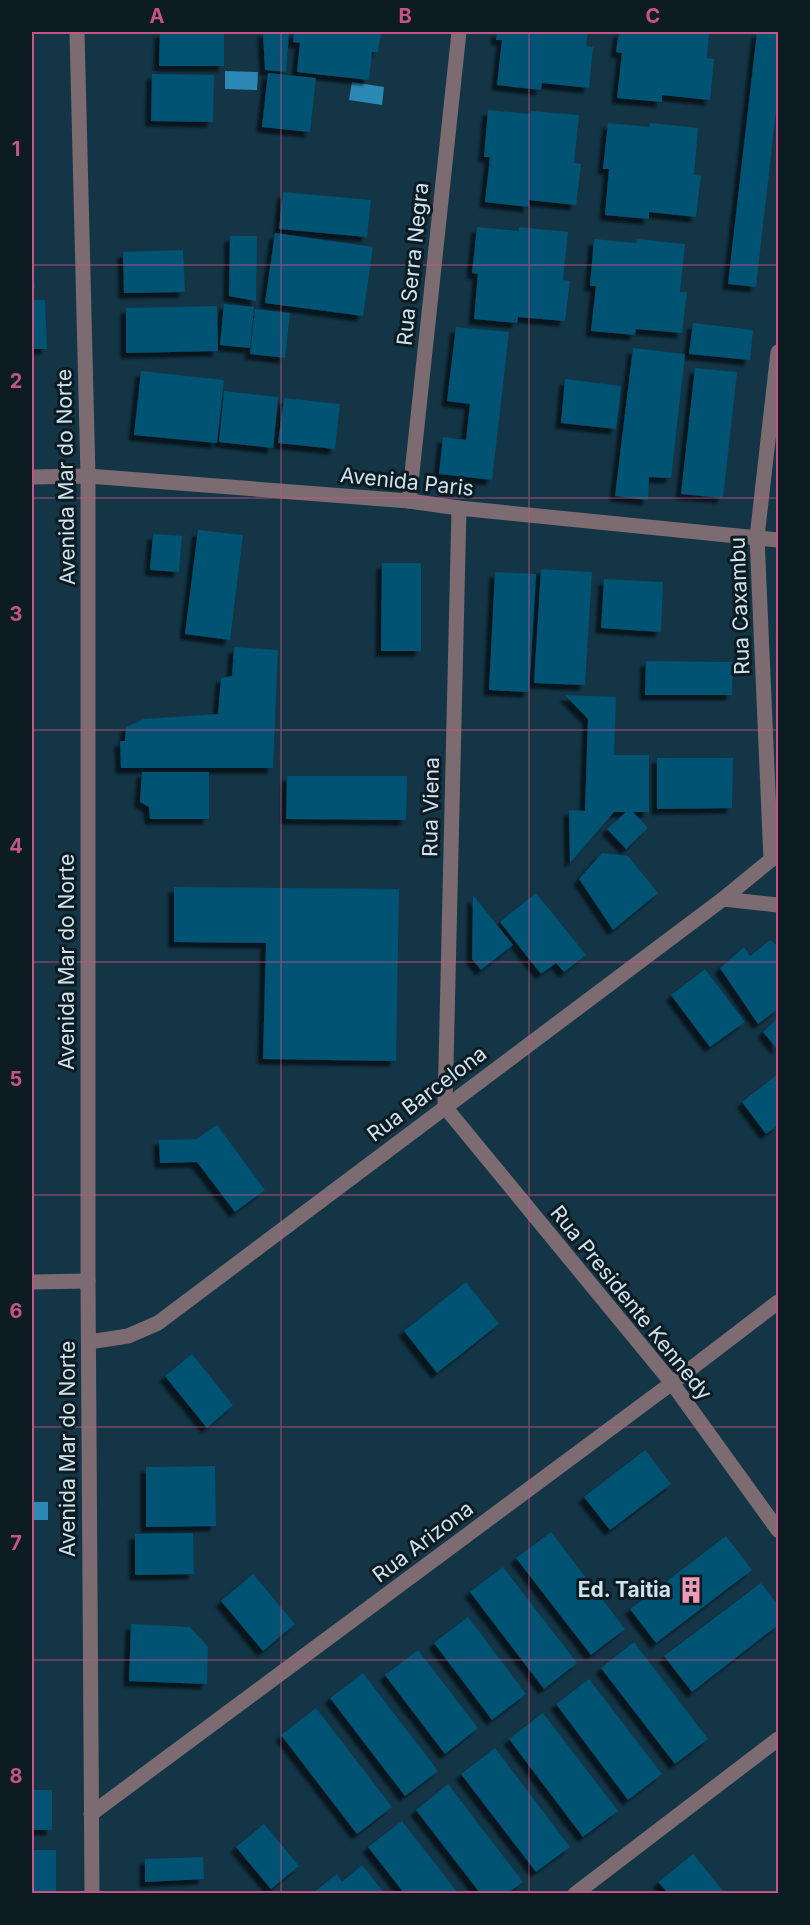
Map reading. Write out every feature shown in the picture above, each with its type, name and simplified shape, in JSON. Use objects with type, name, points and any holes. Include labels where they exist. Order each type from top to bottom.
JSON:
[{"type":"street","name":"Avenida Mar do Norte","points":[[77,32],[88,476],[88,1281],[92,1893]]},
{"type":"street","name":"Rua Serra Negra","points":[[409,501],[459,32]]},
{"type":"street","name":"Rua Caxambu","points":[[775,857],[757,537],[778,352]]},
{"type":"street","name":"Avenida Paris","points":[[32,477],[88,476],[409,501],[778,540]]},
{"type":"street","name":"Rua Viena","points":[[445,1107],[459,508]]},
{"type":"street","name":"Rua Barcelona","points":[[89,1342],[128,1336],[158,1323],[723,899],[775,857]]},
{"type":"street","points":[[723,899],[778,905]]},
{"type":"street","name":"Rua Presidente Kennedy","points":[[445,1107],[672,1383],[778,1530]]},
{"type":"street","points":[[32,1282],[88,1281]]},
{"type":"street","name":"Rua Arizona","points":[[91,1814],[778,1302]]},
{"type":"street","points":[[575,1893],[778,1739]]},
{"type":"water","points":[[225,71],[258,72],[257,90],[225,89]]},
{"type":"water","points":[[352,82],[384,87],[382,105],[349,100]]},
{"type":"water","points":[[32,1502],[48,1502],[48,1520],[32,1520]]},
{"type":"building","points":[[160,32],[224,32],[224,66],[159,66]]},
{"type":"building","points":[[263,32],[289,32],[286,72],[265,70]]},
{"type":"building","points":[[294,32],[381,32],[378,52],[372,52],[369,80],[297,72],[300,43],[293,42]]},
{"type":"building","points":[[497,32],[588,32],[586,46],[593,47],[589,88],[542,83],[541,90],[497,85],[502,40],[496,40]]},
{"type":"building","points":[[619,32],[709,32],[707,58],[714,59],[710,100],[662,95],[662,102],[617,98],[622,53],[616,52]]},
{"type":"building","points":[[757,32],[778,32],[778,93],[756,287],[728,284]]},
{"type":"building","points":[[268,73],[316,78],[310,132],[262,127]]},
{"type":"building","points":[[152,74],[214,75],[213,122],[151,121]]},
{"type":"building","points":[[488,110],[579,115],[574,163],[581,164],[576,205],[529,200],[529,207],[485,202],[490,157],[484,157]]},
{"type":"building","points":[[608,123],[650,127],[650,123],[698,128],[694,175],[701,176],[696,217],[649,212],[649,219],[605,215],[609,169],[603,169]]},
{"type":"building","points":[[283,192],[371,200],[367,237],[279,229]]},
{"type":"building","points":[[477,227],[519,231],[519,227],[568,232],[563,280],[570,281],[565,321],[518,317],[517,323],[474,319],[478,274],[472,273]]},
{"type":"building","points":[[275,233],[373,247],[363,316],[265,303]]},
{"type":"building","points":[[230,236],[257,236],[256,301],[229,296]]},
{"type":"building","points":[[594,239],[636,243],[637,239],[685,244],[680,292],[687,292],[682,333],[636,329],[635,335],[591,331],[596,286],[590,286]]},
{"type":"building","points":[[183,250],[185,292],[124,293],[123,252]]},
{"type":"building","points":[[32,265],[35,288],[32,289]]},
{"type":"building","points":[[32,300],[45,300],[47,349],[32,349]]},
{"type":"building","points":[[224,304],[254,307],[250,348],[220,345]]},
{"type":"building","points":[[217,306],[218,351],[126,353],[126,308]]},
{"type":"building","points":[[255,309],[290,313],[285,358],[250,354]]},
{"type":"building","points":[[693,323],[753,330],[750,360],[689,354]]},
{"type":"building","points":[[456,327],[509,332],[492,480],[439,474],[443,437],[466,440],[470,404],[447,401]]},
{"type":"building","points":[[633,348],[685,354],[671,478],[649,477],[648,500],[615,496]]},
{"type":"building","points":[[695,368],[737,372],[723,498],[681,494]]},
{"type":"building","points":[[141,371],[224,380],[217,443],[134,435]]},
{"type":"building","points":[[565,379],[621,386],[616,429],[561,423]]},
{"type":"building","points":[[224,391],[278,397],[273,448],[219,442]]},
{"type":"building","points":[[284,398],[340,404],[335,449],[278,443]]},
{"type":"building","points":[[198,530],[243,535],[230,640],[185,634]]},
{"type":"building","points":[[153,534],[182,536],[179,572],[150,570]]},
{"type":"building","points":[[382,563],[421,563],[421,651],[381,651]]},
{"type":"building","points":[[541,569],[592,572],[585,685],[534,683]]},
{"type":"building","points":[[495,572],[536,574],[529,692],[489,690]]},
{"type":"building","points":[[604,579],[663,582],[661,632],[601,628]]},
{"type":"building","points":[[234,647],[278,650],[273,768],[121,768],[120,741],[125,741],[126,727],[144,719],[218,714],[221,678],[232,676]]},
{"type":"building","points":[[646,661],[733,662],[732,695],[645,695]]},
{"type":"building","points":[[565,695],[616,697],[614,755],[649,755],[649,812],[633,812],[648,828],[626,849],[607,829],[626,812],[614,812],[570,863],[569,810],[585,811],[588,719]]},
{"type":"building","points":[[657,758],[733,758],[732,808],[657,809]]},
{"type":"building","points":[[142,772],[209,772],[209,819],[150,819],[149,807],[140,802]]},
{"type":"building","points":[[287,776],[407,776],[406,820],[286,819]]},
{"type":"building","points":[[602,853],[628,856],[658,893],[613,930],[579,879]]},
{"type":"building","points":[[174,887],[399,889],[396,1061],[263,1059],[266,943],[174,942]]},
{"type":"building","points":[[536,893],[586,955],[564,972],[556,963],[541,974],[500,922]]},
{"type":"building","points":[[473,895],[513,945],[481,970],[472,959]]},
{"type":"building","points":[[770,940],[778,946],[778,1009],[758,1024],[720,968],[744,947],[750,956]]},
{"type":"building","points":[[705,969],[745,1022],[710,1047],[671,995]]},
{"type":"building","points":[[778,1018],[778,1050],[763,1032]]},
{"type":"building","points":[[778,1074],[778,1125],[766,1134],[742,1102]]},
{"type":"building","points":[[217,1125],[265,1190],[235,1212],[197,1162],[160,1163],[159,1140],[196,1139]]},
{"type":"building","points":[[466,1282],[499,1324],[437,1373],[404,1331]]},
{"type":"building","points":[[192,1354],[233,1405],[207,1428],[165,1376]]},
{"type":"building","points":[[645,1450],[671,1484],[610,1530],[584,1497]]},
{"type":"building","points":[[215,1466],[216,1526],[146,1527],[146,1467]]},
{"type":"building","points":[[551,1532],[625,1629],[591,1655],[516,1558]]},
{"type":"building","points":[[193,1533],[194,1574],[135,1575],[135,1534]]},
{"type":"building","name":"Ed. Taitia","points":[[726,1536],[752,1570],[656,1643],[630,1609]]},
{"type":"building","points":[[503,1567],[577,1663],[544,1689],[470,1592]]},
{"type":"building","points":[[253,1574],[295,1624],[263,1651],[221,1601]]},
{"type":"building","points":[[761,1583],[778,1605],[778,1625],[692,1692],[664,1656]]},
{"type":"building","points":[[468,1617],[526,1694],[492,1720],[434,1643]]},
{"type":"building","points":[[131,1624],[190,1627],[208,1647],[207,1684],[129,1681]]},
{"type":"building","points":[[634,1642],[708,1739],[675,1764],[601,1668]]},
{"type":"building","points":[[418,1650],[478,1728],[445,1754],[385,1675]]},
{"type":"building","points":[[363,1673],[438,1771],[405,1796],[330,1698]]},
{"type":"building","points":[[589,1679],[662,1774],[628,1800],[556,1704]]},
{"type":"building","points":[[316,1708],[392,1807],[357,1834],[281,1735]]},
{"type":"building","points":[[543,1713],[618,1811],[583,1837],[509,1739]]},
{"type":"building","points":[[495,1748],[570,1847],[536,1872],[461,1774]]},
{"type":"building","points":[[448,1784],[523,1882],[508,1893],[480,1893],[416,1810]]},
{"type":"building","points":[[32,1790],[52,1790],[52,1830],[32,1830]]},
{"type":"building","points":[[402,1821],[458,1893],[404,1893],[368,1847]]},
{"type":"building","points":[[264,1824],[299,1866],[271,1889],[236,1847]]},
{"type":"building","points":[[32,1850],[56,1850],[56,1893],[32,1893]]},
{"type":"building","points":[[693,1854],[725,1893],[668,1893],[658,1882]]},
{"type":"building","points":[[203,1857],[204,1879],[145,1882],[145,1859]]},
{"type":"building","points":[[362,1865],[384,1893],[314,1892],[337,1874],[342,1882]]},
{"type":"place","name":"Ed. Taitia","points":[[691,1590]]}]
